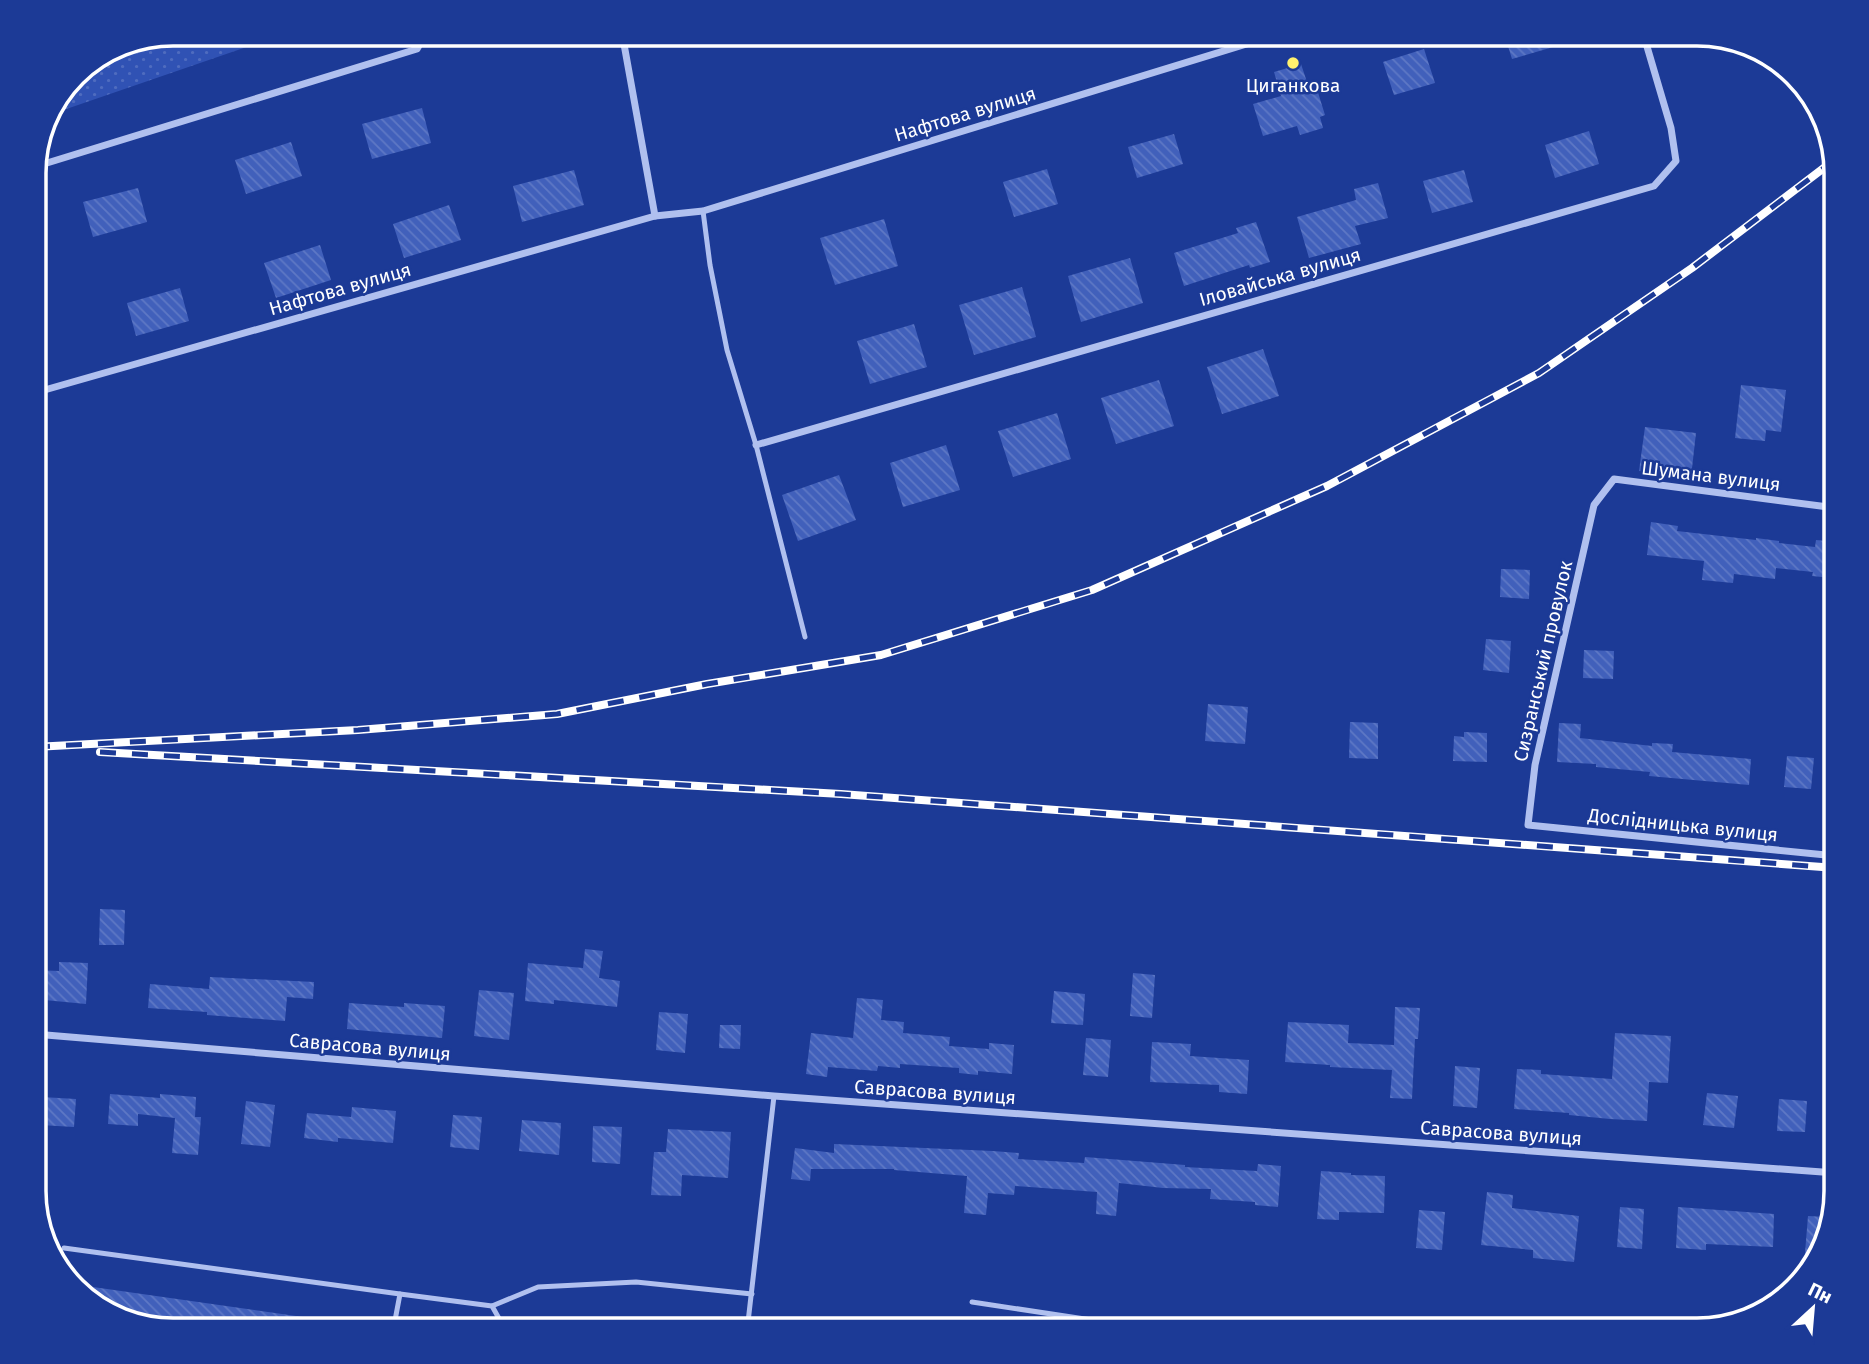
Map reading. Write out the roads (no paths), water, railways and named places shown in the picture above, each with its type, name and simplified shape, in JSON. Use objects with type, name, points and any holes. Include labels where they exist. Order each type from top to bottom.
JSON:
[{"type":"street","points":[[46,163],[417,49],[419,46]]},
{"type":"street","points":[[624,46],[655,216]]},
{"type":"street","name":"Нафтова вулиця","points":[[46,390],[655,216],[703,211],[1240,46]]},
{"type":"street","name":"Іловайська вулиця","points":[[756,445],[1654,186],[1676,161],[1671,128],[1647,46]]},
{"type":"street","name":"Шумана вулиця","points":[[1594,505],[1614,479],[1824,506]]},
{"type":"street","name":"Сизранський провулок","points":[[1528,825],[1535,765],[1594,505]]},
{"type":"street","name":"Дослідницька вулиця","points":[[1528,825],[1824,855]]},
{"type":"street","name":"Саврасова вулиця","points":[[46,1035],[774,1096],[1824,1172]]},
{"type":"lane","points":[[703,211],[710,265],[727,350],[756,445],[805,637]]},
{"type":"lane","points":[[748,1318],[774,1096]]},
{"type":"lane","points":[[64,1248],[492,1306],[538,1287],[636,1282],[751,1294]]},
{"type":"lane","points":[[395,1318],[400,1294]]},
{"type":"lane","points":[[972,1302],[1078,1318]]},
{"type":"lane","points":[[492,1306],[499,1318]]},
{"type":"railway","points":[[46,746],[358,730],[557,714],[707,684],[881,655],[1092,590],[1327,486],[1539,373],[1692,268],[1823,168]]},
{"type":"railway","points":[[100,752],[841,794],[1824,867]]},
{"type":"place","name":"Циганкова","points":[[1293,63]]}]
